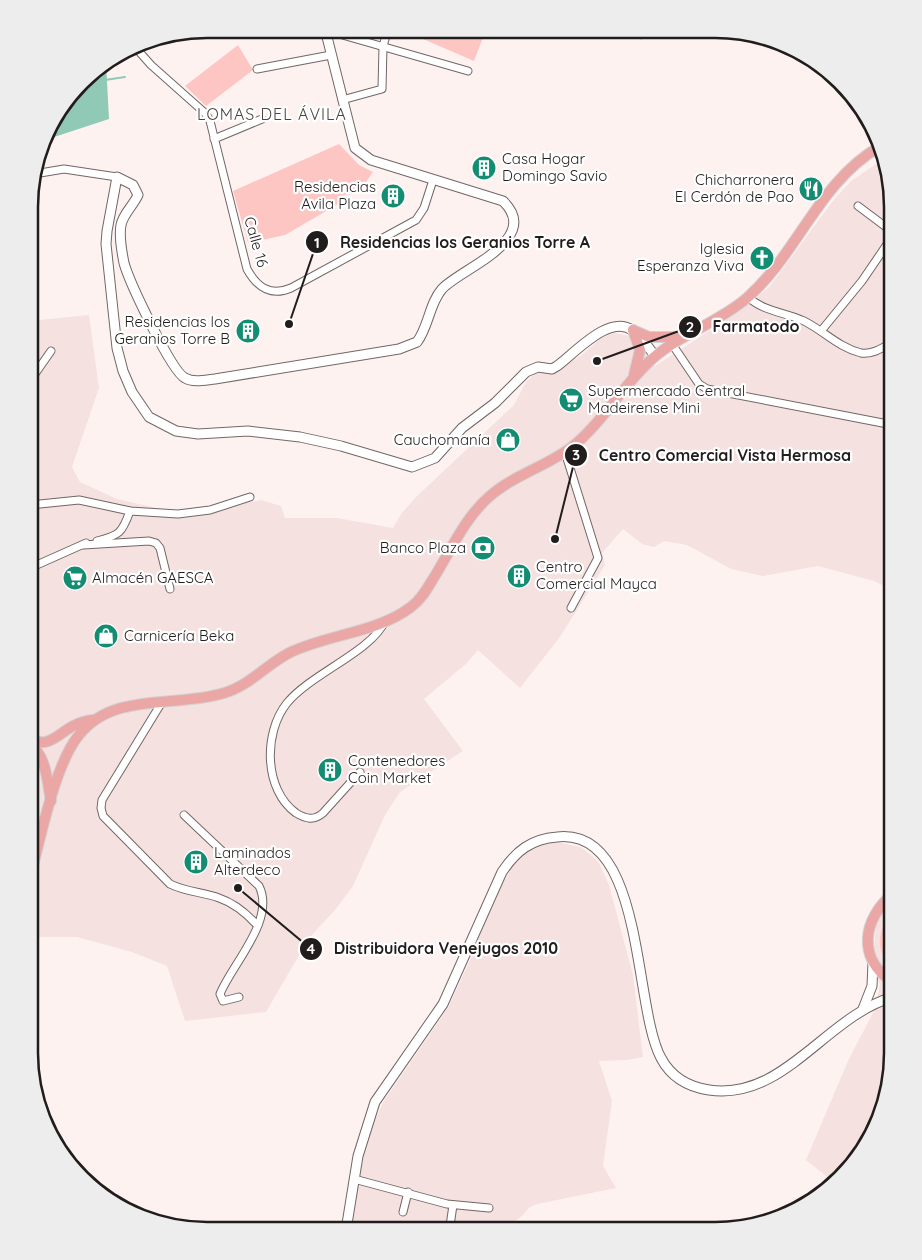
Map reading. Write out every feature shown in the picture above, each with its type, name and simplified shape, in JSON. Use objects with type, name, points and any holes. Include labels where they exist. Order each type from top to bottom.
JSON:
[{"type":"main road","points":[[38,742],[46,743],[71,727],[96,719],[118,708],[223,694],[242,686],[290,653],[396,617],[416,604],[476,510],[490,496],[504,485],[566,452],[594,426],[634,376],[655,356],[748,296],[772,270],[835,184],[868,153],[875,149]]},
{"type":"main road","points":[[633,330],[649,337],[683,337]]},
{"type":"main road","points":[[633,330],[640,350],[634,376]]},
{"type":"main road","points":[[38,849],[51,802],[72,744],[80,733],[96,719]]},
{"type":"main road","points":[[38,751],[42,760],[51,802]]},
{"type":"main road","points":[[884,902],[878,908],[868,927],[868,943],[873,962],[884,973]]},
{"type":"street","points":[[41,173],[64,168],[117,177],[133,185],[138,195],[133,207],[125,215],[120,226],[124,261],[130,281],[177,372],[184,378],[200,381],[399,350],[417,342],[442,290],[456,276],[500,250],[512,228],[512,215],[503,201],[371,160],[355,148],[327,38]]},
{"type":"street","points":[[356,38],[468,71]]},
{"type":"street","points":[[342,100],[382,89],[383,46],[385,38]]},
{"type":"street","name":"Calle 16","points":[[139,52],[151,65],[206,113],[247,269],[259,286],[274,292],[281,292],[416,220],[424,208],[433,180]]},
{"type":"street","points":[[257,69],[331,55]]},
{"type":"street","points":[[214,139],[262,119]]},
{"type":"street","points":[[117,177],[106,244],[117,348],[123,371],[141,408],[157,423],[176,430],[198,434],[248,430],[300,438],[341,446],[412,467],[434,458],[462,428],[495,403],[526,372],[538,367],[552,369],[596,335],[610,327],[623,326],[633,330],[655,356]]},
{"type":"street","points":[[858,206],[884,226]]},
{"type":"street","points":[[821,331],[862,281],[884,249]]},
{"type":"street","points":[[748,296],[760,306],[802,320],[821,331],[836,343],[861,353],[879,350],[884,347]]},
{"type":"street","points":[[672,344],[700,384],[707,389],[884,423]]},
{"type":"street","points":[[38,370],[51,351]]},
{"type":"street","points":[[566,452],[598,558],[571,608]]},
{"type":"street","points":[[38,504],[79,500],[130,511],[178,514],[210,510],[250,497]]},
{"type":"street","points":[[38,564],[82,545],[116,536],[123,529],[130,511]]},
{"type":"street","points":[[82,545],[149,541],[156,543],[160,548],[170,589]]},
{"type":"street","points":[[360,772],[318,818],[309,819],[289,808],[279,796],[273,782],[270,759],[273,737],[279,716],[287,704],[323,673],[372,640],[380,633],[385,621]]},
{"type":"street","points":[[162,702],[102,800],[103,816],[170,884],[182,890],[220,898],[237,908],[257,925]]},
{"type":"street","points":[[184,815],[259,886],[263,894],[264,904],[257,925],[236,968],[220,994],[223,1001],[239,997]]},
{"type":"street","points":[[347,1222],[362,1140],[377,1098],[421,1038],[446,999],[483,911],[502,872],[516,854],[538,840],[560,836],[580,840],[599,852],[617,875],[637,945],[648,1020],[655,1045],[668,1069],[686,1083],[720,1092],[750,1089],[775,1076],[863,1010],[884,1001]]},
{"type":"street","points":[[863,1010],[872,986],[873,962]]},
{"type":"street","points":[[354,1179],[453,1204],[489,1208]]},
{"type":"street","points":[[403,1212],[408,1192]]},
{"type":"street","points":[[451,1222],[453,1204]]},
{"type":"shaded area","points":[[421,38],[483,38],[474,61]]},
{"type":"shaded area","points":[[238,45],[253,70],[206,106],[185,86]]},
{"type":"shaded area","points":[[106,71],[109,119],[52,138],[60,122],[80,95]]},
{"type":"shaded area","points":[[339,144],[359,165],[373,172],[363,186],[339,198],[340,203],[285,235],[248,243],[233,191]]},
{"type":"shaded area","points":[[878,162],[884,196],[884,586],[874,581],[818,566],[763,576],[731,569],[687,545],[664,541],[654,547],[642,544],[623,529],[602,553],[605,565],[560,637],[520,688],[478,650],[467,663],[424,699],[463,751],[400,792],[385,815],[353,886],[335,910],[309,938],[266,1012],[185,1021],[167,966],[132,952],[77,937],[38,937],[38,320],[89,315],[99,388],[72,467],[80,482],[117,499],[165,510],[212,510],[261,500],[281,506],[285,518],[337,518],[393,528],[401,514],[416,497],[514,405],[526,382],[535,373],[566,365],[582,355],[601,338],[615,333],[630,336],[635,340],[655,366],[743,309],[770,286],[832,202],[851,181]]},
{"type":"shaded area","points":[[552,841],[580,847],[599,863],[609,885],[633,975],[643,1057],[627,1060],[599,1061],[612,1101],[603,1166],[616,1188],[537,1204],[530,1207],[514,1222],[351,1222],[363,1156],[371,1128],[384,1101],[449,1006],[472,956],[490,906],[518,857],[531,846]]},
{"type":"shaded area","points":[[884,910],[884,1064],[881,1086],[876,1108],[867,1128],[856,1147],[829,1178],[806,1160],[848,1061],[875,1009],[880,985],[873,962],[876,922]]},
{"type":"shaded area","points":[[884,926],[884,956],[880,948],[881,933]]},
{"type":"waterway","points":[[105,80],[125,77]]},
{"type":"place","name":"Casa Hogar Domingo Savio","points":[[484,168]]},
{"type":"place","name":"Chicharronera El Cerdón de Pao","points":[[811,189]]},
{"type":"place","name":"Residencias Avila Plaza","points":[[393,196]]},
{"type":"place","name":"Iglesia Esperanza Viva","points":[[762,258]]},
{"type":"place","name":"Residencias los Geranios Torre A","points":[[289,324]]},
{"type":"place","name":"Residencias los Geranios Torre B","points":[[248,331]]},
{"type":"place","name":"Farmatodo","points":[[597,361]]},
{"type":"place","name":"Supermercado Central Madeirense Mini","points":[[571,400]]},
{"type":"place","name":"Cauchomanía","points":[[508,440]]},
{"type":"place","name":"Centro Comercial Vista Hermosa","points":[[555,539]]},
{"type":"place","name":"Banco Plaza","points":[[483,548]]},
{"type":"place","name":"Centro Comercial Mayca","points":[[519,576]]},
{"type":"place","name":"Almacén GAESCA","points":[[75,578]]},
{"type":"place","name":"Carnicería Beka","points":[[106,636]]},
{"type":"place","name":"Contenedores Coin Market","points":[[330,770]]},
{"type":"place","name":"Laminados Alterdeco","points":[[196,862]]},
{"type":"place","name":"Distribuidora Venejugos 2010","points":[[238,888]]},
{"type":"district","name":"LOMAS DEL ÁVILA","points":[[272,114]]}]
